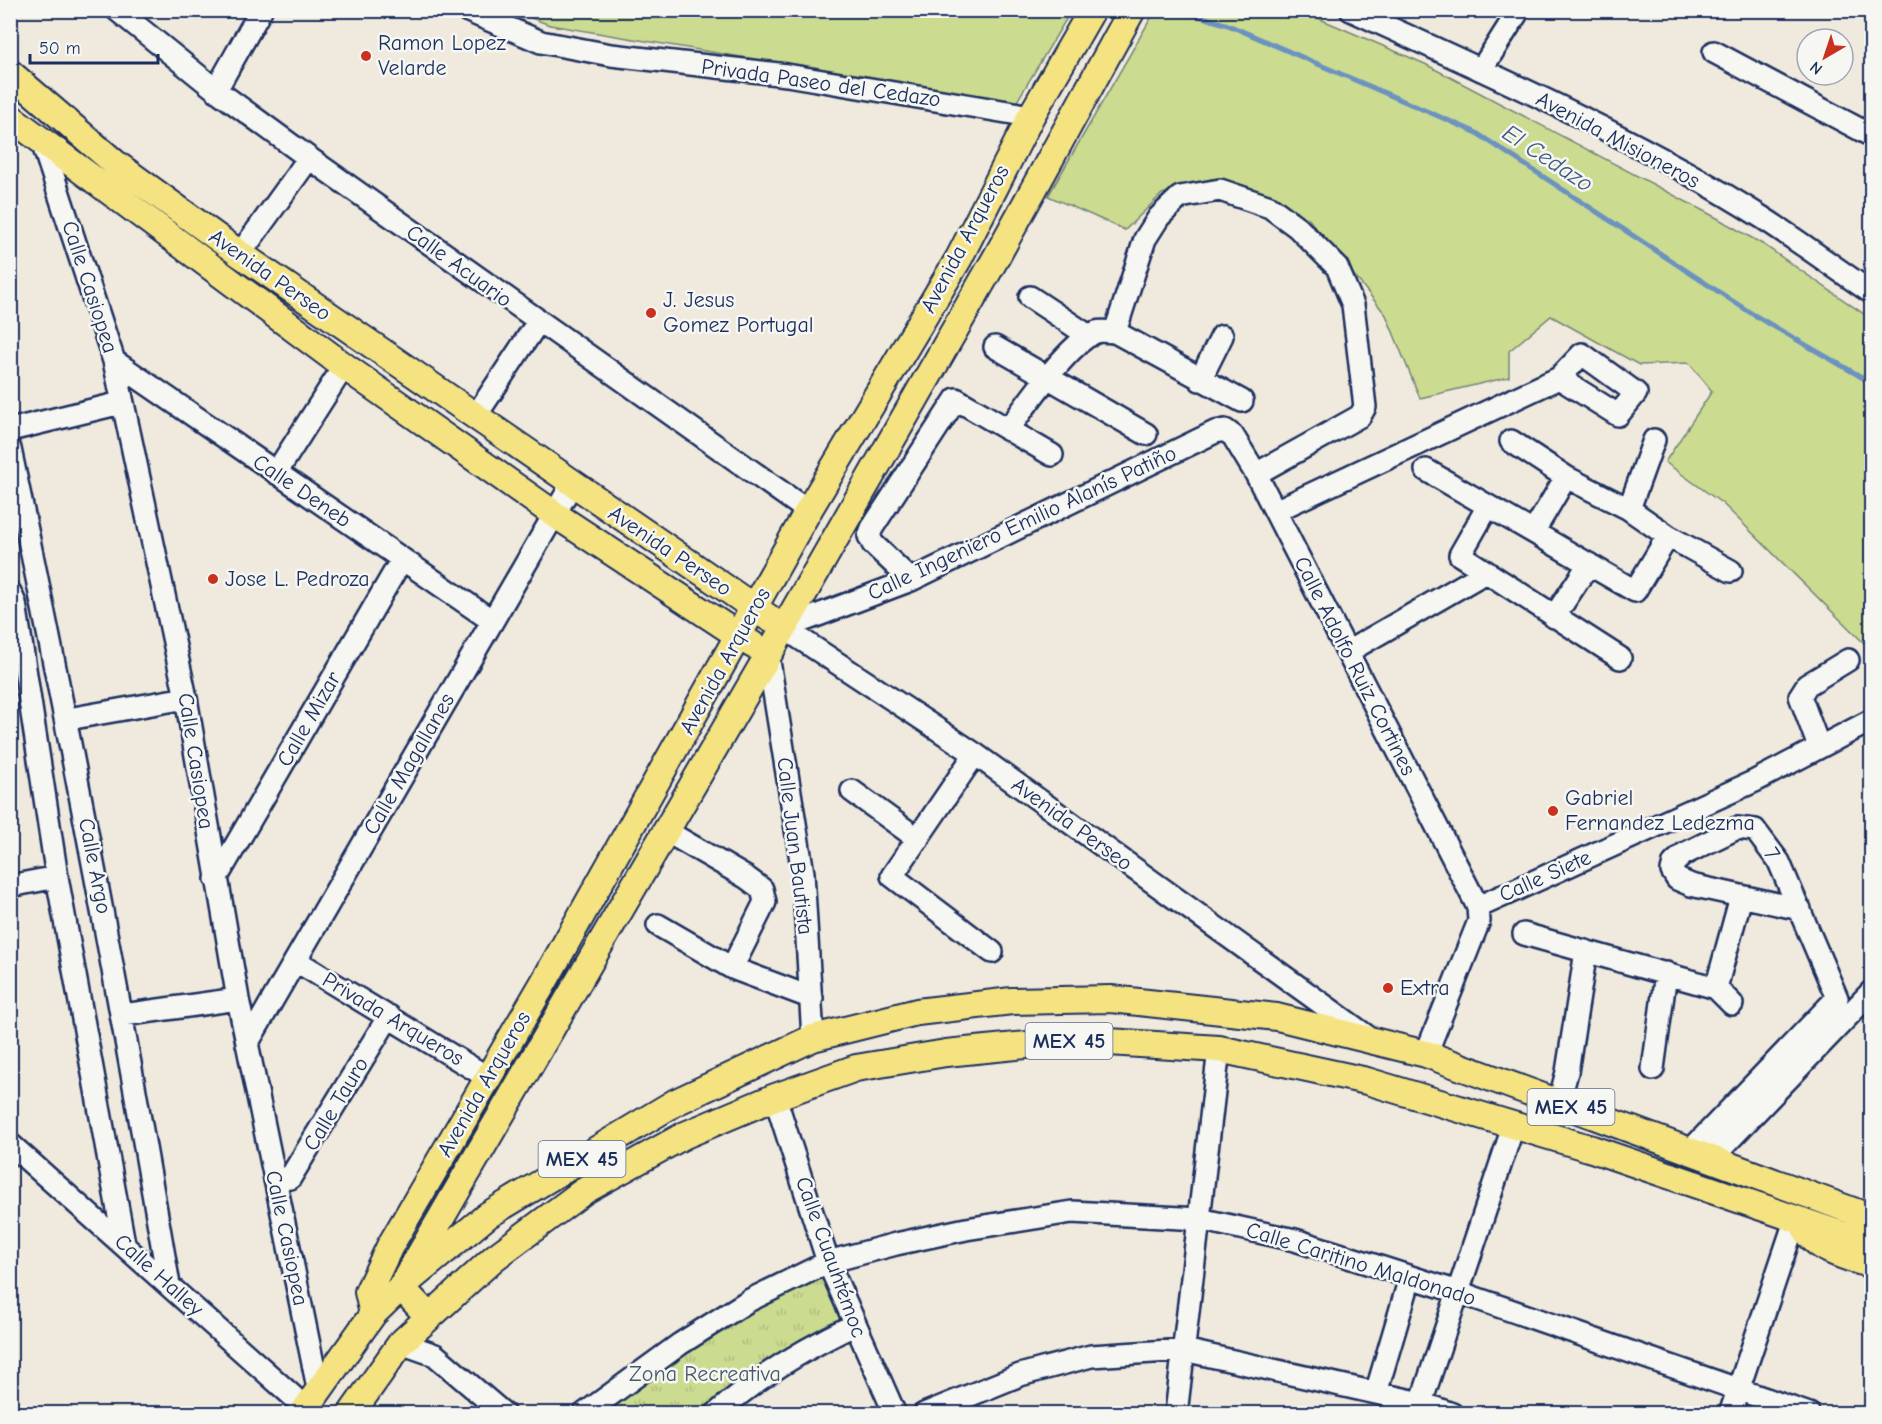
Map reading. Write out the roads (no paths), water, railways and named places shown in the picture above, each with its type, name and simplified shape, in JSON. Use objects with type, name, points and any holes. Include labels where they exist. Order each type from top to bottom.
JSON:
[{"type":"main road","name":"Avenida Arqueros","points":[[373,1314],[368,1292],[374,1277],[808,511],[959,258],[1031,116],[1092,10]]},
{"type":"main road","name":"Avenida Arqueros","points":[[401,1287],[997,256],[1132,10]]},
{"type":"main road","name":"Avenida Perseo","points":[[10,73],[116,164],[240,254],[784,628]]},
{"type":"main road","name":"Avenida Perseo","points":[[14,123],[344,366],[554,514],[768,655]]},
{"type":"main road","name":"MEX 45","points":[[309,1403],[373,1314],[401,1287],[488,1215],[676,1102],[813,1038],[917,1012],[1012,1001],[1111,999],[1277,1017],[1426,1053],[1700,1155],[1870,1215]]},
{"type":"main road","name":"MEX 45","points":[[351,1413],[401,1343],[494,1258],[584,1191],[685,1135],[774,1097],[856,1068],[946,1053],[1077,1040],[1219,1049],[1367,1081],[1592,1149],[1872,1245]]},
{"type":"main road","points":[[1799,1219],[1806,1233],[1814,1241],[1830,1251],[1872,1265]]},
{"type":"main road","points":[[401,1287],[429,1317]]},
{"type":"main road","points":[[373,1314],[401,1343]]},
{"type":"street","points":[[216,90],[261,10]]},
{"type":"street","name":"Privada Paseo del Cedazo","points":[[466,10],[541,42],[611,55],[787,75],[1031,116]]},
{"type":"street","name":"Avenida Misioneros","points":[[1351,10],[1481,70],[1634,145],[1762,218],[1872,293]]},
{"type":"street","points":[[1481,70],[1519,10]]},
{"type":"street","name":"Calle Acuario","points":[[130,14],[216,90],[538,322],[808,511]]},
{"type":"street","points":[[1714,52],[1872,136]]},
{"type":"street","name":"Calle Casiopea","points":[[42,142],[114,361],[121,404],[186,698],[238,999],[275,1180],[309,1403]]},
{"type":"street","points":[[240,254],[309,158]]},
{"type":"street","points":[[1115,332],[1137,270],[1145,239],[1159,217],[1180,197],[1221,190],[1270,207],[1298,226],[1337,267],[1353,305],[1365,407],[1360,416],[1256,474]]},
{"type":"street","points":[[1030,297],[1089,336]]},
{"type":"street","points":[[475,417],[538,322]]},
{"type":"street","points":[[1008,430],[1046,378],[1089,336],[1099,331],[1115,332],[1242,401]]},
{"type":"street","points":[[1200,380],[1222,336]]},
{"type":"street","points":[[995,347],[1146,434]]},
{"type":"street","name":"Calle Deneb","points":[[114,361],[491,620]]},
{"type":"street","points":[[276,473],[344,366]]},
{"type":"street","points":[[1275,512],[1559,378]]},
{"type":"street","points":[[911,580],[873,544],[869,536],[956,399],[1052,454]]},
{"type":"street","points":[[10,430],[121,404]]},
{"type":"street","name":"Calle Ingeniero Emilio Alanís Patiño","points":[[784,628],[911,580],[1215,432],[1225,430]]},
{"type":"street","name":"Calle Adolfo Ruiz Cortines","points":[[1225,430],[1233,436],[1256,474],[1349,651],[1478,907]]},
{"type":"street","points":[[1629,509],[1654,440]]},
{"type":"street","points":[[1511,441],[1566,477],[1629,509],[1668,536],[1731,571]]},
{"type":"street","name":"Calle Argo","points":[[10,449],[68,719],[123,1015],[169,1285]]},
{"type":"street","points":[[1426,470],[1635,591],[1668,536]]},
{"type":"street","points":[[1534,531],[1566,477]]},
{"type":"street","name":"Calle Magallanes","points":[[247,1044],[298,962],[491,620],[572,484]]},
{"type":"street","points":[[1488,506],[1460,555],[1620,658]]},
{"type":"street","name":"Calle Mizar","points":[[216,879],[402,559]]},
{"type":"street","points":[[1554,617],[1589,564]]},
{"type":"street","points":[[1349,651],[1486,572]]},
{"type":"street","name":"Calle Argo","points":[[12,599],[57,877],[124,1243]]},
{"type":"street","name":"Avenida Perseo","points":[[784,628],[975,754],[1368,1038]]},
{"type":"street","name":"Calle Juan Bautista","points":[[768,655],[803,873],[813,1038]]},
{"type":"street","points":[[1819,747],[1800,696],[1807,686],[1848,660]]},
{"type":"street","points":[[68,719],[186,698]]},
{"type":"street","name":"Calle Siete","points":[[1478,907],[1755,780],[1872,720]]},
{"type":"street","points":[[975,754],[892,876],[992,952]]},
{"type":"street","points":[[852,791],[918,838]]},
{"type":"street","name":"7","points":[[1700,1155],[1837,998],[1800,909],[1779,862],[1755,830],[1737,828],[1684,854],[1674,862],[1672,871],[1677,879],[1741,897],[1800,909]]},
{"type":"street","points":[[666,831],[762,889],[765,902],[732,968]]},
{"type":"street","points":[[10,886],[57,877]]},
{"type":"street","points":[[1716,988],[1741,897]]},
{"type":"street","points":[[1426,1053],[1479,921],[1478,907]]},
{"type":"street","points":[[658,925],[732,968],[812,998]]},
{"type":"street","points":[[1524,934],[1716,988],[1732,1004]]},
{"type":"street","points":[[1559,1102],[1568,1072],[1586,951]]},
{"type":"street","name":"Privada Arqueros","points":[[298,962],[488,1077]]},
{"type":"street","points":[[1653,1070],[1665,973]]},
{"type":"street","points":[[1700,1155],[1872,991]]},
{"type":"street","points":[[123,1015],[238,999]]},
{"type":"street","name":"Calle Tauro","points":[[275,1180],[290,1178],[389,1016]]},
{"type":"street","points":[[1176,1413],[1219,1049]]},
{"type":"street","name":"Calle Cuauhtémoc","points":[[774,1097],[828,1262],[895,1413]]},
{"type":"street","points":[[1421,1403],[1513,1127]]},
{"type":"street","name":"Calle Halley","points":[[10,1144],[169,1285],[309,1403]]},
{"type":"street","name":"Calle Caritino Maldonado","points":[[584,1413],[680,1344],[748,1301],[828,1262],[942,1234],[1072,1212],[1199,1219],[1295,1240],[1458,1292],[1809,1413]]},
{"type":"street","points":[[1730,1413],[1799,1219]]},
{"type":"street","points":[[1376,1393],[1410,1278]]},
{"type":"street","points":[[429,1317],[435,1355]]},
{"type":"street","points":[[716,1413],[749,1384],[814,1344],[854,1325]]},
{"type":"street","points":[[401,1343],[435,1355],[504,1413]]},
{"type":"street","points":[[924,1413],[1020,1375],[1091,1356],[1184,1350],[1421,1403],[1452,1413]]},
{"type":"street","points":[[1393,1413],[1421,1403]]},
{"type":"waterway","name":"El Cedazo","points":[[1180,10],[1228,25],[1475,132],[1754,315],[1872,383]]},
{"type":"place","name":"Ramon Lopez Velarde","points":[[366,56]]},
{"type":"place","name":"J. Jesus Gomez Portugal","points":[[651,313]]},
{"type":"place","name":"Jose L. Pedroza","points":[[213,579]]},
{"type":"place","name":"Gabriel Fernandez Ledezma","points":[[1553,811]]},
{"type":"place","name":"Extra","points":[[1388,988]]},
{"type":"park label","name":"Zona Recreativa","points":[[705,1374]]}]
